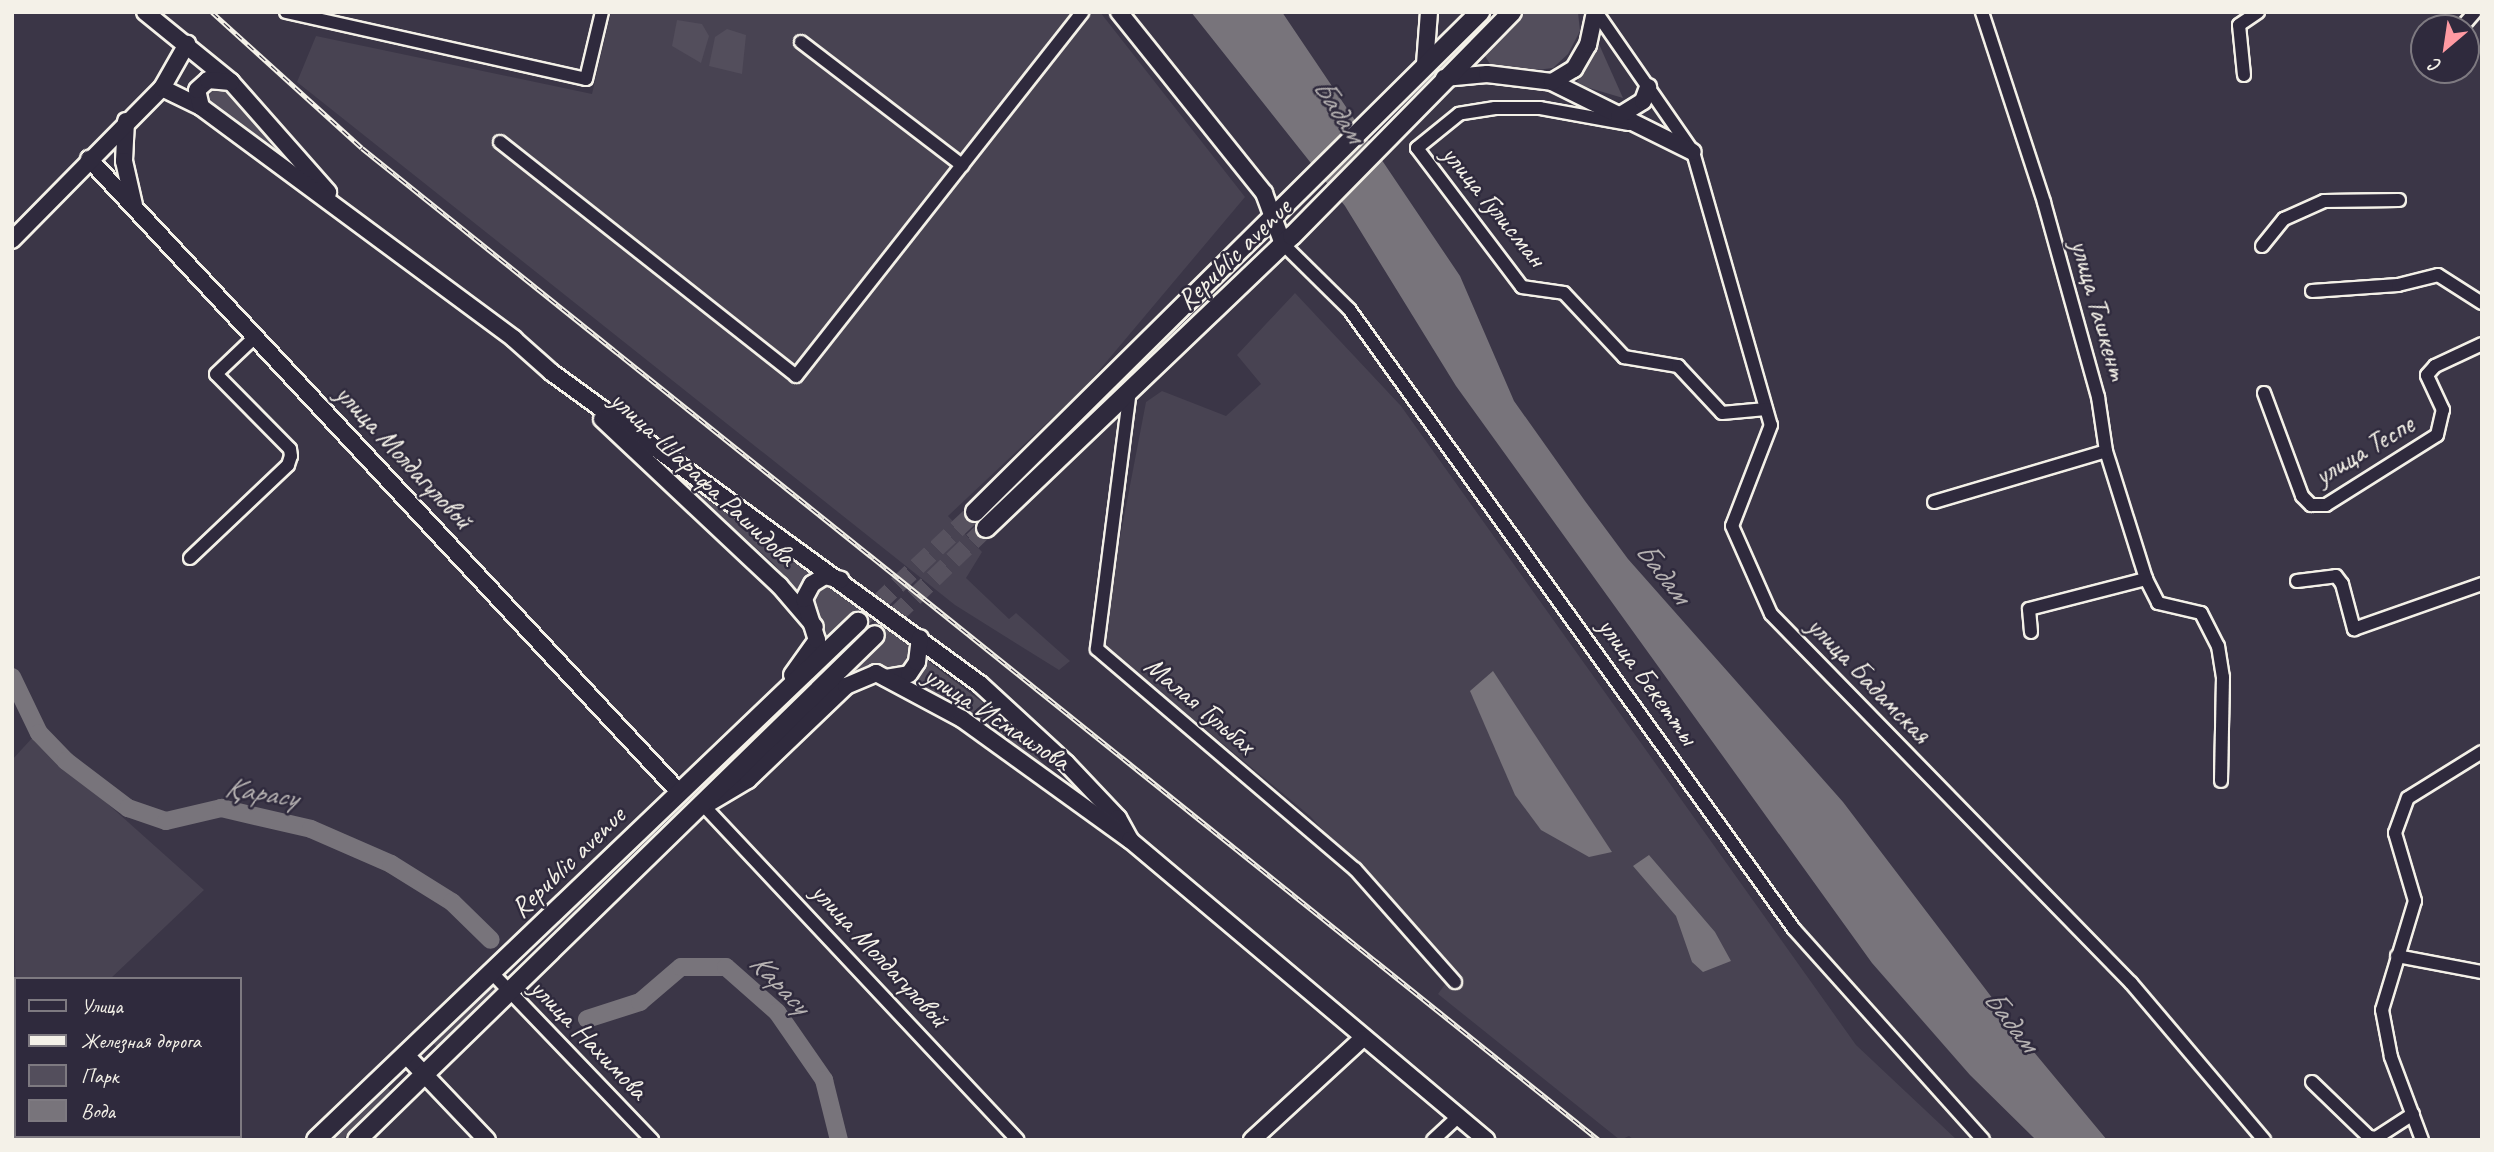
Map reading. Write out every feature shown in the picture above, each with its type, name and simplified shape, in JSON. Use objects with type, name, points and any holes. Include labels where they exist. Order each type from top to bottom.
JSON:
[{"type":"main road","points":[[145,12],[231,82],[350,218]]},
{"type":"main road","points":[[1119,12],[1264,193],[1287,240]]},
{"type":"main road","points":[[1425,64],[1429,12]]},
{"type":"main road","name":"Republic avenue","points":[[975,512],[1480,12]]},
{"type":"main road","points":[[1552,82],[1574,69],[1588,46],[1596,12]]},
{"type":"main road","name":"Republic avenue","points":[[986,528],[1287,240],[1510,14]]},
{"type":"main road","points":[[12,240],[126,121],[162,88],[187,44]]},
{"type":"main road","points":[[1472,51],[1487,74]]},
{"type":"main road","points":[[1444,78],[1487,74],[1552,82],[1693,152]]},
{"type":"main road","points":[[201,107],[197,90],[208,80],[231,82]]},
{"type":"main road","points":[[1619,116],[1633,111],[1648,87]]},
{"type":"main road","points":[[162,88],[201,107],[350,218]]},
{"type":"main road","points":[[126,121],[124,161],[134,208]]},
{"type":"main road","name":"улица Молдагуловой","points":[[89,159],[684,788]]},
{"type":"main road","name":"улица Шарафа Рашидова","points":[[350,218],[514,339],[779,585],[815,627]]},
{"type":"main road","name":"улица Шарафа Рашидова","points":[[551,372],[843,581]]},
{"type":"main road","points":[[684,788],[720,744],[803,664],[817,640],[804,598],[812,583],[825,576],[843,581]]},
{"type":"main road","name":"улица Исмаилова","points":[[843,581],[980,684],[1066,763],[1118,818],[1129,840]]},
{"type":"main road","name":"Republic avenue","points":[[316,1140],[858,622]]},
{"type":"main road","name":"Republic avenue","points":[[357,1140],[704,806],[875,635]]},
{"type":"main road","points":[[886,678],[909,674],[917,662],[920,638]]},
{"type":"main road","name":"улица Исмаилова","points":[[704,806],[748,780],[846,686],[876,673],[972,726],[1129,840],[1362,1040],[1486,1140]]},
{"type":"main road","points":[[1252,1140],[1362,1040]]},
{"type":"main road","points":[[405,1054],[487,1140]]},
{"type":"street","points":[[286,12],[586,79],[603,12]]},
{"type":"street","points":[[500,142],[796,376],[1082,12]]},
{"type":"street","name":"улица Бадамская","points":[[1596,12],[1693,152],[1771,425],[1732,526],[1771,614],[2131,983],[2264,1140]]},
{"type":"street","name":"улица Ташкент","points":[[1982,12],[2043,202],[2098,397],[2106,451],[2146,579]]},
{"type":"street","points":[[2244,75],[2239,25],[2258,12]]},
{"type":"street","points":[[801,42],[962,165]]},
{"type":"street","name":"улица Гулисман","points":[[1640,126],[1540,108],[1495,108],[1459,114],[1417,148],[1522,287],[1564,293],[1624,357],[1678,366],[1722,413],[1766,409]]},
{"type":"street","points":[[2262,246],[2284,219],[2324,201],[2399,200]]},
{"type":"street","name":"улица Бекетты","points":[[1287,240],[1349,309],[1794,929],[1983,1140]]},
{"type":"street","points":[[2312,291],[2398,285],[2438,275],[2482,303]]},
{"type":"street","points":[[190,558],[288,465],[291,456],[290,449],[216,374],[256,336]]},
{"type":"street","name":"улица Теспе","points":[[2264,393],[2302,496],[2311,505],[2326,505],[2437,435],[2443,410],[2427,375],[2435,366],[2482,344]]},
{"type":"street","name":"Малая Гульбах","points":[[1130,390],[1097,649],[1355,869],[1454,982]]},
{"type":"street","points":[[1934,502],[2106,451]]},
{"type":"street","points":[[2297,581],[2336,576],[2342,584],[2354,629],[2482,584]]},
{"type":"street","points":[[2031,632],[2029,609],[2146,579],[2158,603],[2194,609],[2208,618],[2218,646],[2223,677],[2221,781]]},
{"type":"street","points":[[2423,1140],[2391,1057],[2382,1010],[2415,901],[2395,834],[2408,798],[2482,752]]},
{"type":"street","name":"улица Молдагуловой","points":[[704,806],[1017,1140]]},
{"type":"street","points":[[2397,956],[2482,972]]},
{"type":"street","name":"улица Нахимова","points":[[491,972],[652,1140]]},
{"type":"street","points":[[2312,1082],[2369,1138],[2376,1138],[2413,1114]]},
{"type":"street","points":[[1433,1140],[1459,1116]]},
{"type":"shaded area","points":[[611,12],[1100,12],[1245,197],[1086,386],[948,516],[982,552],[966,578],[1009,619],[1016,613],[1070,661],[1059,670],[955,605],[297,82],[316,36],[592,94]]},
{"type":"shaded area","points":[[1295,293],[1401,406],[1856,1045],[1957,1140],[1634,1140],[1629,1136],[1620,1140],[1438,994],[1453,973],[1310,816],[1100,642],[1146,402],[1162,391],[1226,416],[1261,384],[1237,355]]},
{"type":"shaded area","points":[[33,737],[204,890],[112,977],[15,977],[12,760]]},
{"type":"green space","points":[[1522,12],[1578,12],[1580,31],[1568,54],[1553,68],[1519,72],[1490,64],[1483,53],[1487,42]]},
{"type":"green space","points":[[677,20],[702,24],[709,36],[701,63],[672,46]]},
{"type":"green space","points":[[727,29],[746,35],[742,74],[709,66],[715,37]]},
{"type":"green space","points":[[1598,42],[1623,98],[1576,84]]},
{"type":"green space","points":[[216,86],[228,89],[323,192],[210,107],[207,98]]},
{"type":"green space","points":[[658,461],[815,571],[795,591],[774,564]]},
{"type":"green space","points":[[829,585],[866,610],[813,663],[824,640],[812,600],[818,590]]},
{"type":"green space","points":[[891,632],[907,643],[909,652],[902,668],[892,672],[866,666],[848,675]]},
{"type":"green space","points":[[928,661],[995,712],[1088,811],[912,685]]},
{"type":"green space","points":[[653,830],[660,838],[503,975],[496,966]]},
{"type":"green space","points":[[492,984],[499,992],[437,1047],[429,1038]]},
{"type":"green space","points":[[386,1086],[392,1092],[342,1140],[329,1140]]},
{"type":"water","name":"Бадам","points":[[1191,12],[1282,12],[1460,276],[1514,401],[1585,501],[1628,559],[1843,802],[2028,1045],[2107,1140],[2036,1140],[1970,1075],[1872,963],[1456,386],[1345,206]]},
{"type":"water","points":[[1493,671],[1612,852],[1589,857],[1541,830],[1515,795],[1470,691]]},
{"type":"water","points":[[1649,855],[1715,932],[1731,961],[1703,972],[1692,962],[1676,916],[1633,866]]},
{"type":"waterway","name":"Қарасу","points":[[12,677],[39,733],[66,761],[128,808],[166,821],[221,808],[311,829],[391,864],[452,902],[491,940]]},
{"type":"waterway","name":"Карасу","points":[[587,1019],[640,1002],[681,967],[726,967],[777,1012],[824,1080],[839,1140]]},
{"type":"tunnel","points":[[858,622],[975,512]]},
{"type":"tunnel","points":[[875,635],[986,528]]},
{"type":"railway","points":[[212,12],[362,148],[1599,1140]]}]
